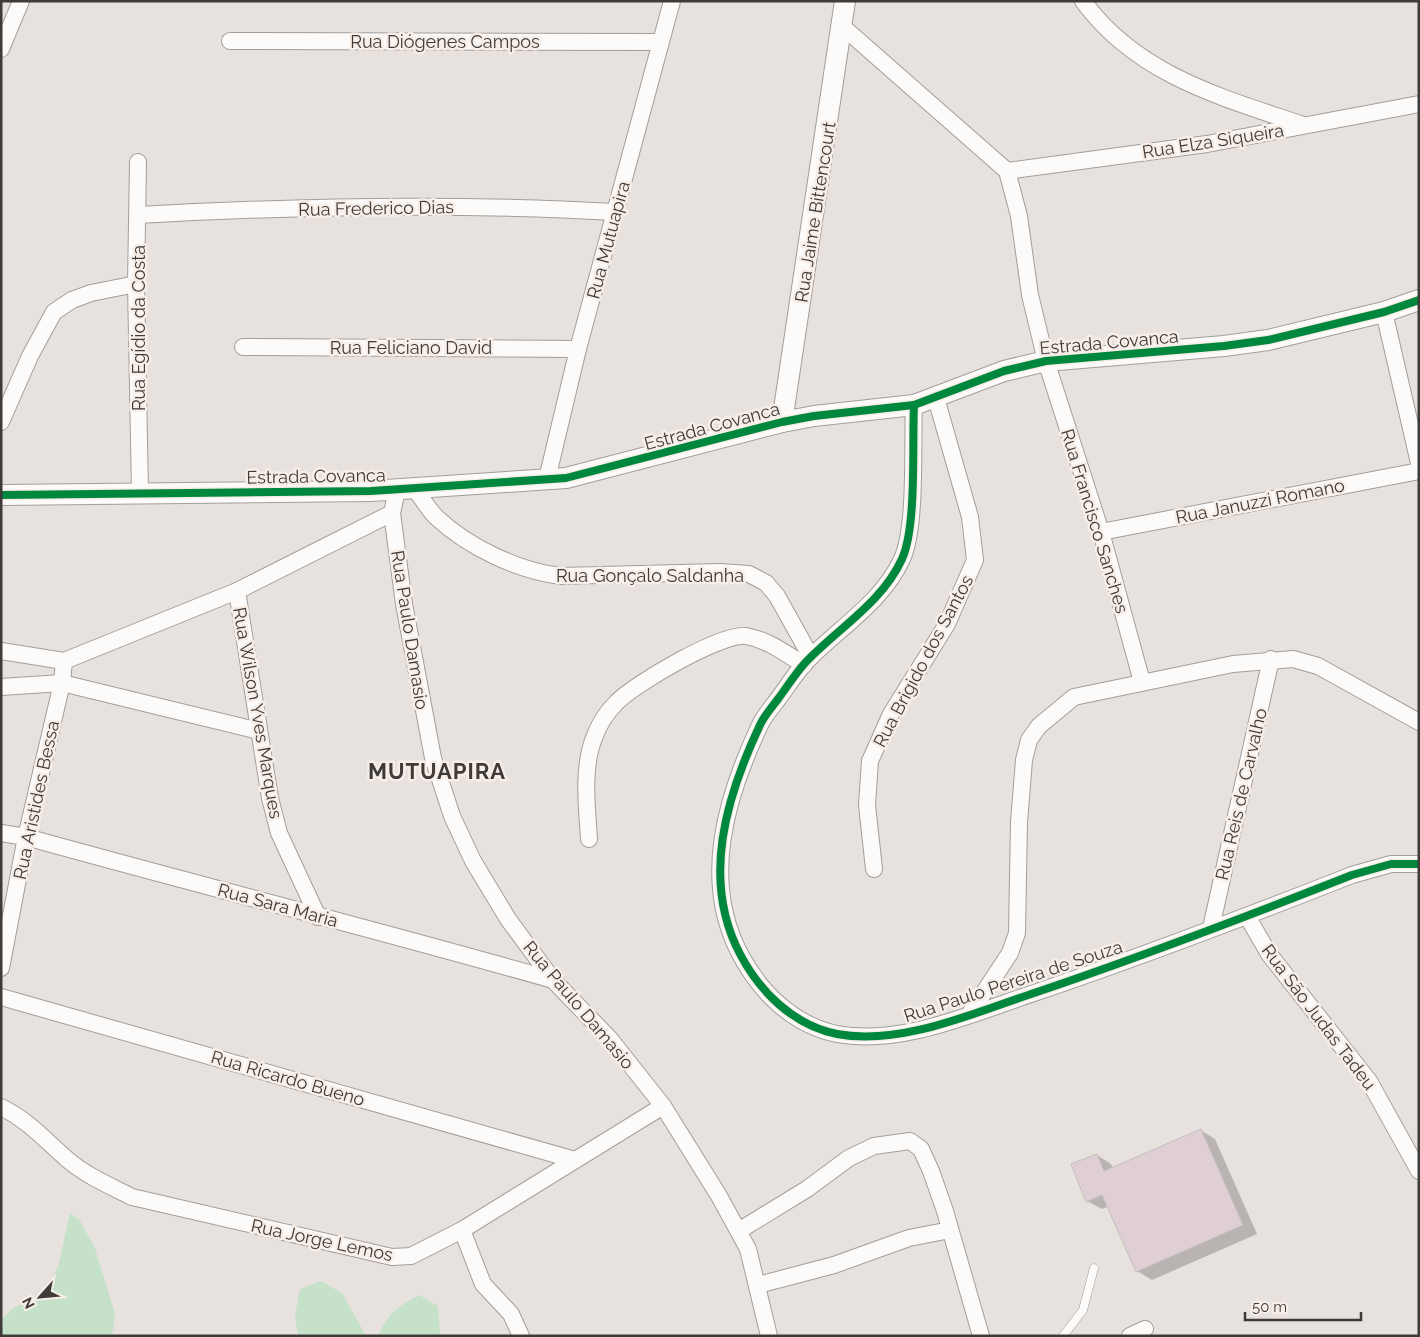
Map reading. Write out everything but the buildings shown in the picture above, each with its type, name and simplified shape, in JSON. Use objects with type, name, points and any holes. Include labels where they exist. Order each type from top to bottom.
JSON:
[{"type":"street","points":[[1,49],[22,1]]},
{"type":"street","name":"Rua Mutuapira","points":[[546,480],[578,349],[638,132],[659,42],[672,1]]},
{"type":"street","name":"Rua Jaime Bittencourt","points":[[782,422],[843,27],[845,1]]},
{"type":"street","points":[[1083,1],[1093,15],[1123,43],[1163,72],[1226,99],[1306,126]]},
{"type":"street","points":[[843,27],[1007,171]]},
{"type":"street","name":"Rua Diógenes Campos","points":[[230,41],[659,42]]},
{"type":"street","name":"Rua Elza Siqueira","points":[[1007,171],[1207,144],[1419,104]]},
{"type":"street","name":"Rua Egídio da Costa","points":[[138,162],[136,284],[140,493]]},
{"type":"street","name":"Rua Francisco Sanches","points":[[1007,171],[1019,216],[1030,295],[1046,361],[1101,532],[1142,682]]},
{"type":"street","name":"Rua Frederico Dias","points":[[138,215],[251,209],[458,207],[615,212]]},
{"type":"street","points":[[1,422],[30,356],[54,312],[72,300],[91,293],[136,284]]},
{"type":"street","name":"Estrada Covanca","points":[[1,495],[406,489],[546,480],[596,472],[746,430],[782,422],[814,416],[914,405],[1004,371],[1046,361],[1187,350],[1268,340],[1384,312],[1419,300]]},
{"type":"street","points":[[1384,312],[1419,463]]},
{"type":"street","name":"Rua Feliciano David","points":[[243,347],[578,349]]},
{"type":"street","name":"Rua Brigido dos Santos","points":[[874,869],[867,805],[870,761],[891,714],[947,624],[975,560],[970,517],[936,398]]},
{"type":"street","name":"Rua Paulo Pereira de Souza","points":[[914,405],[911,511],[903,557],[892,576],[871,602],[808,661],[761,722],[725,820],[718,864],[722,910],[734,943],[750,973],[781,1008],[806,1024],[836,1034],[869,1037],[902,1034],[969,1015],[1094,973],[1352,875],[1391,864],[1419,864]]},
{"type":"street","name":"Rua Januzzi Romano","points":[[1101,532],[1419,471]]},
{"type":"street","points":[[1,652],[64,661],[237,591],[392,513],[406,489]]},
{"type":"street","name":"Rua Gonçalo Saldanha","points":[[406,489],[455,532],[501,559],[544,574],[561,576],[720,572],[749,574],[766,583],[777,596],[808,661]]},
{"type":"street","name":"Rua Paulo Damasio","points":[[392,513],[404,604],[431,748],[452,816],[473,861],[508,919],[553,980],[610,1039],[663,1106],[740,1230],[748,1249],[758,1284],[770,1336]]},
{"type":"street","name":"Rua Wilson Yves Marques","points":[[237,591],[270,798],[279,833],[318,917]]},
{"type":"street","points":[[589,839],[586,787],[593,740],[601,720],[617,701],[654,675],[730,637],[745,636],[767,642],[808,661]]},
{"type":"street","points":[[969,1015],[1010,953],[1017,932],[1019,822],[1024,760],[1029,740],[1040,726],[1074,697],[1233,664],[1271,659],[1292,659],[1318,666],[1419,722]]},
{"type":"street","name":"Rua Reis de Carvalho","points":[[1211,928],[1271,659]]},
{"type":"street","name":"Rua Aristides Bessa","points":[[1,968],[26,837],[62,683],[64,661]]},
{"type":"street","points":[[1,687],[62,683],[259,731]]},
{"type":"street","name":"Rua Sara Maria","points":[[1,833],[26,837],[318,917],[373,929],[553,980]]},
{"type":"street","name":"Rua São Judas Tadeu","points":[[1247,916],[1274,962],[1369,1081],[1419,1171]]},
{"type":"street","name":"Rua Ricardo Bueno","points":[[1,998],[575,1160]]},
{"type":"street","name":"Rua Jorge Lemos","points":[[1,1107],[29,1123],[69,1160],[93,1178],[132,1196],[392,1257],[411,1256],[462,1230],[663,1106]]},
{"type":"street","points":[[740,1230],[807,1189],[850,1158],[874,1146],[910,1141],[921,1149],[931,1171],[981,1336]]},
{"type":"street","points":[[462,1230],[483,1284],[511,1314],[521,1336]]},
{"type":"street","points":[[758,1284],[834,1265],[908,1238],[950,1230]]},
{"type":"lane","points":[[1063,1336],[1083,1310],[1094,1268]]},
{"type":"green space","points":[[70,1213],[79,1219],[95,1248],[115,1314],[112,1336],[1,1336],[1,1320],[13,1308],[43,1296],[58,1267]]},
{"type":"green space","points":[[321,1281],[342,1293],[365,1334],[368,1336],[298,1336],[295,1316],[300,1289]]},
{"type":"green space","points":[[419,1295],[438,1306],[440,1336],[378,1336],[394,1311]]},
{"type":"cycle path","points":[[1,495],[371,491],[566,478],[782,422],[814,416],[914,405],[1004,371],[1046,361],[1224,346],[1268,340],[1384,312],[1419,300]]},
{"type":"cycle path","points":[[914,405],[912,506],[907,545],[902,559],[883,589],[858,615],[805,663],[766,715],[748,752],[728,810],[720,868],[722,897],[728,926],[748,968],[768,994],[780,1005],[806,1023],[821,1030],[837,1034],[862,1036],[913,1031],[964,1017],[1116,964],[1235,921],[1352,875],[1391,864],[1419,864]]},
{"type":"district","name":"MUTUAPIRA","points":[[437,771]]}]
